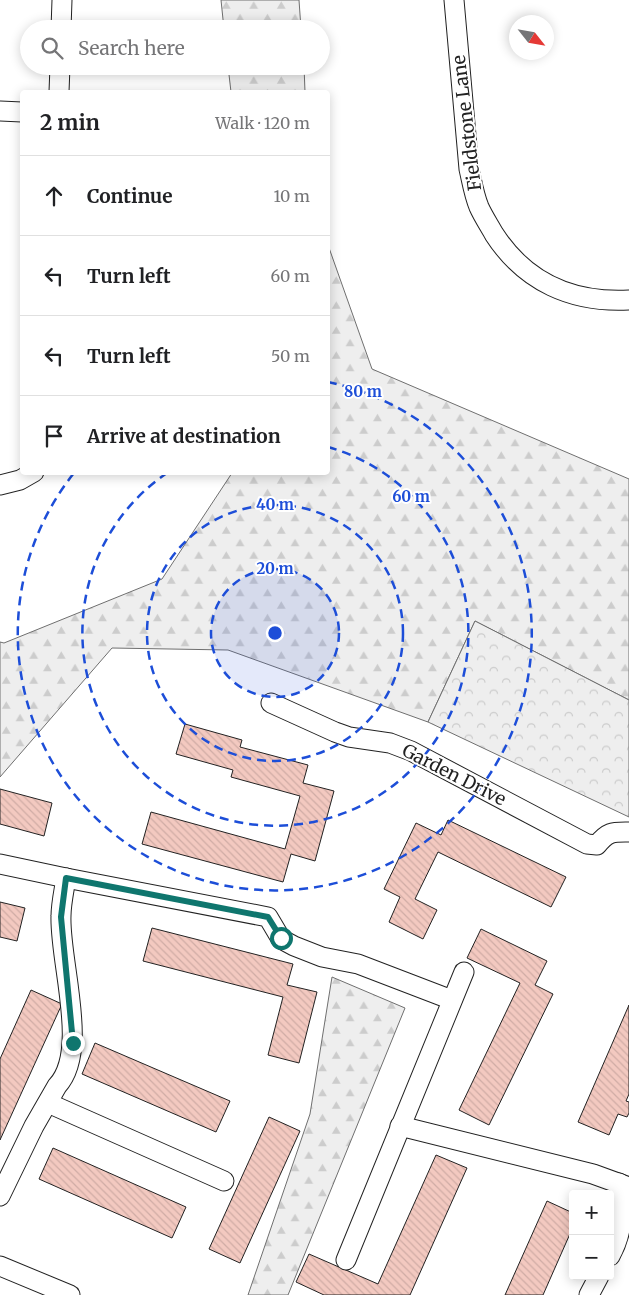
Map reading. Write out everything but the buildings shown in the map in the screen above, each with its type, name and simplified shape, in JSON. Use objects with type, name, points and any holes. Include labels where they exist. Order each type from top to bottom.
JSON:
[{"type":"street","points":[[61,20],[62,0]]},
{"type":"street","name":"Fieldstone Lane","points":[[454,0],[469,169],[475,195],[485,219],[502,245],[520,265],[541,281],[565,292],[583,297],[612,301],[629,300]]},
{"type":"street","points":[[59,90],[60,75]]},
{"type":"street","points":[[0,111],[20,112]]},
{"type":"street","points":[[0,485],[20,480],[29,475]]},
{"type":"street","name":"Garden Drive","points":[[271,703],[336,732],[390,743],[411,751],[587,844],[597,845],[602,838],[614,831],[629,832]]},
{"type":"street","points":[[0,864],[268,917],[281,938],[294,946],[322,957],[358,964],[452,1000]]},
{"type":"street","points":[[0,1196],[34,1126],[68,1068],[73,1043],[61,917],[66,878]]},
{"type":"street","points":[[346,1260],[464,972]]},
{"type":"street","points":[[48,1103],[224,1180]]},
{"type":"street","points":[[400,1126],[624,1185],[623,1212],[619,1236],[614,1247]]},
{"type":"street","points":[[0,1266],[70,1295]]},
{"type":"street","points":[[589,1295],[597,1280]]},
{"type":"green space","points":[[221,0],[299,0],[300,20],[223,20]]},
{"type":"green space","points":[[229,75],[304,75],[305,90],[231,90]]},
{"type":"green space","points":[[330,251],[372,369],[629,479],[629,700],[475,621],[428,722],[228,650],[112,648],[0,777],[0,642],[4,643],[162,579],[231,475],[330,475]]},
{"type":"green space","points":[[475,621],[629,700],[629,817],[428,722]]},
{"type":"green space","points":[[332,977],[405,1008],[288,1295],[248,1295],[310,1114]]},
{"type":"route","points":[[73,1043],[61,917],[66,878],[268,917],[281,938]]}]
